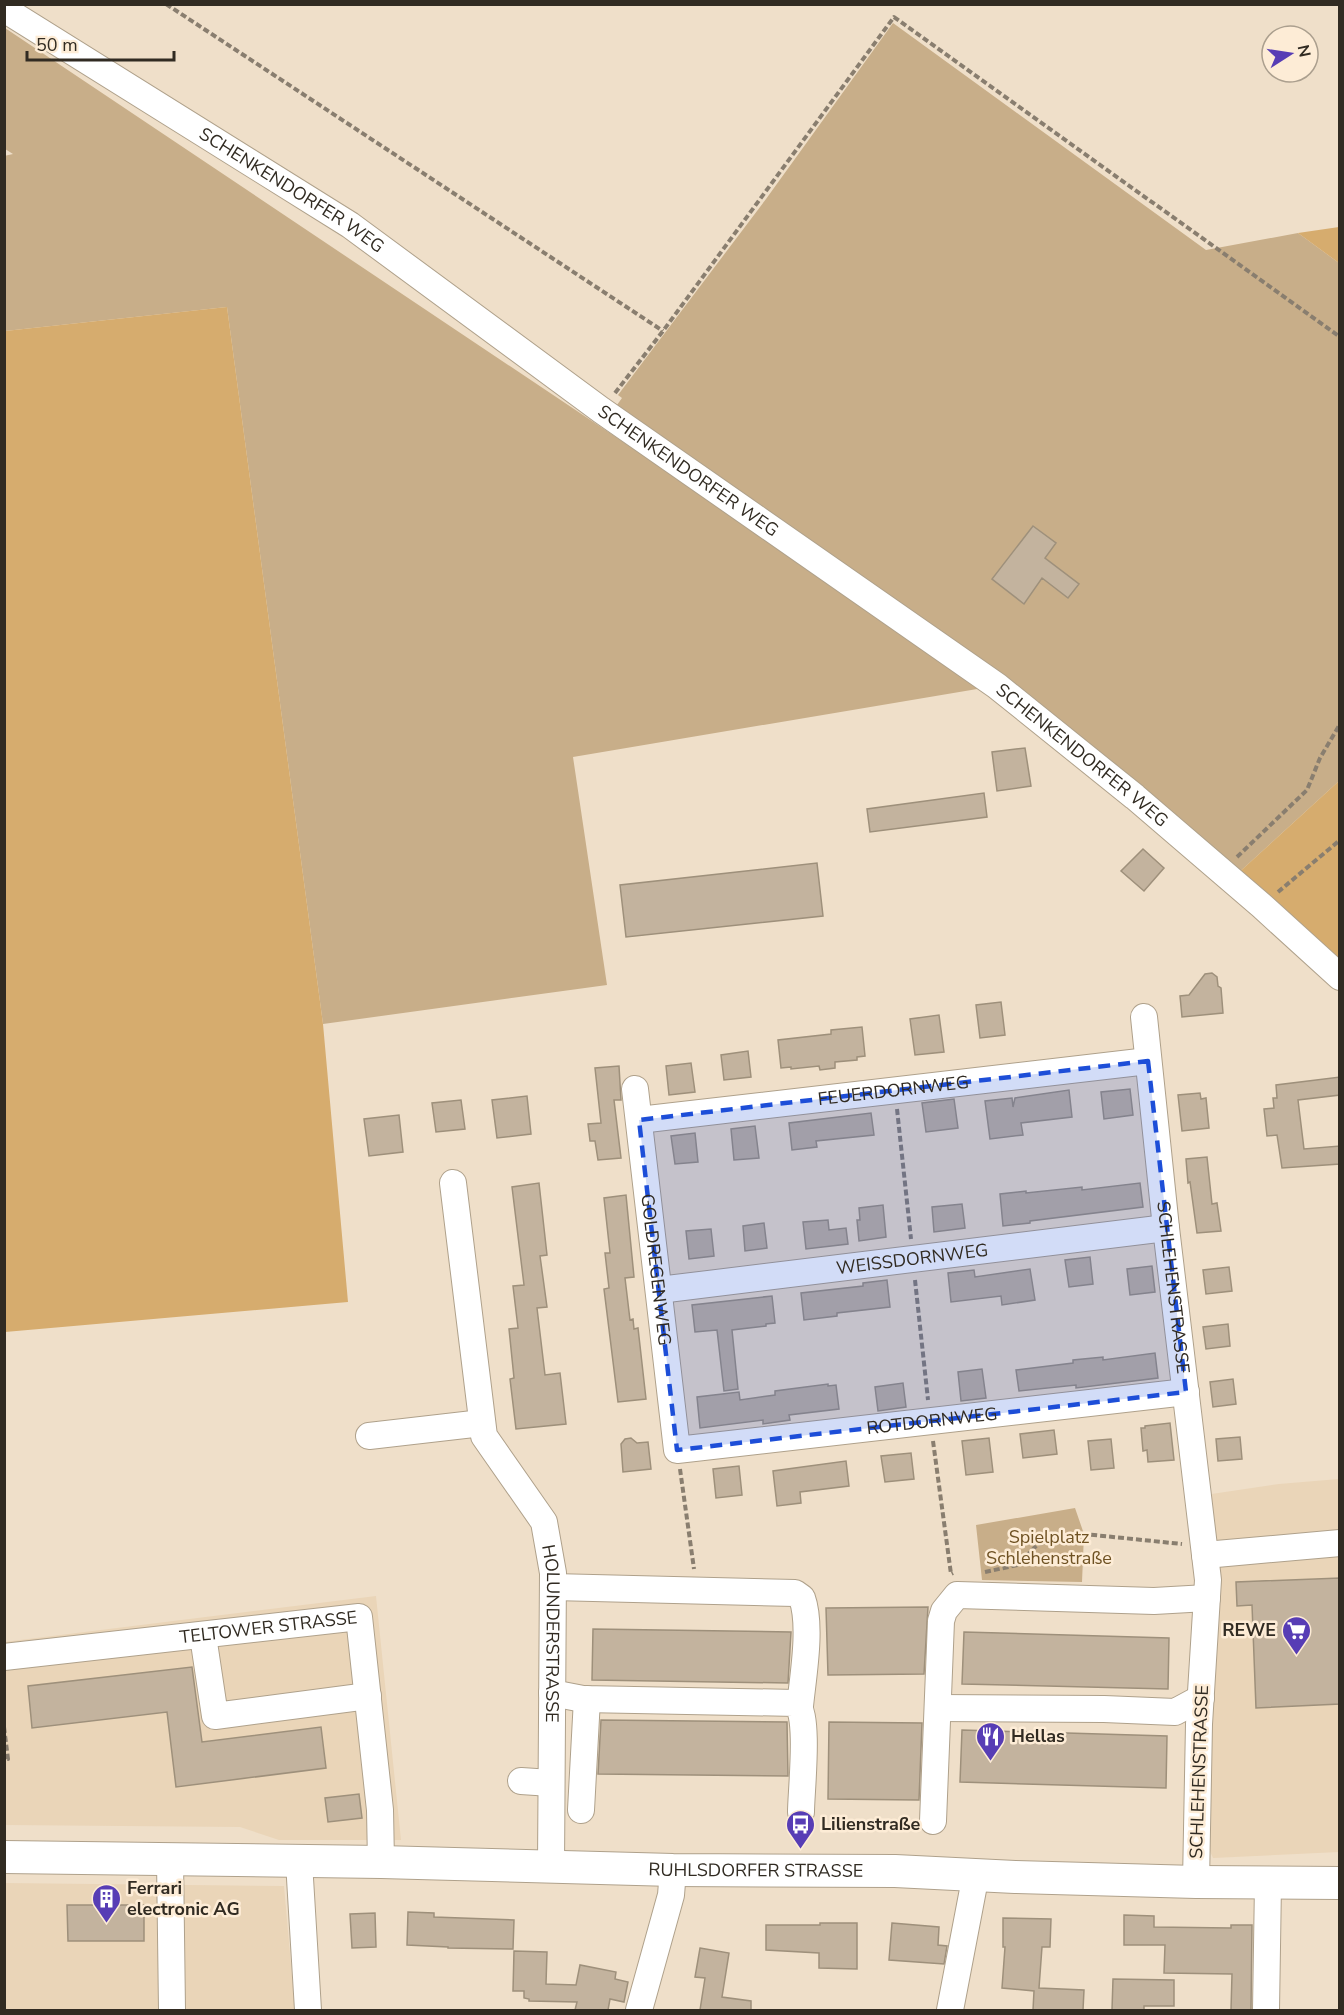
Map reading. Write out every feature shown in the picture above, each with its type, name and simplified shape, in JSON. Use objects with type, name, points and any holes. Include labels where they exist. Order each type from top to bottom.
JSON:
[{"type":"main road","name":"RUHLSDORFER STRASSE","points":[[4,1857],[381,1862],[673,1870],[826,1869],[1196,1882],[1340,1883]]},
{"type":"street","name":"SCHENKENDORFER WEG","points":[[4,9],[350,225],[601,410],[997,686],[1135,797],[1340,976]]},
{"type":"street","name":"SCHLEHENSTRASSE","points":[[1144,1017],[1166,1228],[1208,1580],[1199,1724],[1196,1882]]},
{"type":"street","name":"FEUERDORNWEG","points":[[639,1120],[1148,1061]]},
{"type":"street","name":"GOLDREGENWEG","points":[[635,1089],[677,1450]]},
{"type":"street","name":"HOLUNDERSTRASSE","points":[[453,1183],[484,1436],[544,1522],[553,1573],[551,1866]]},
{"type":"street","name":"WEISSDORNWEG","points":[[659,1290],[1166,1228]]},
{"type":"street","name":"ROTDORNWEG","points":[[677,1450],[1186,1392]]},
{"type":"street","points":[[369,1436],[482,1423]]},
{"type":"street","points":[[1205,1551],[1340,1543]]},
{"type":"street","points":[[553,1587],[795,1593],[802,1598],[805,1606],[806,1632],[800,1707],[804,1723],[801,1812]]},
{"type":"street","points":[[933,1821],[941,1621],[944,1611],[957,1595],[1154,1601],[1207,1598]]},
{"type":"street","name":"TELTOWER STRASSE","points":[[4,1657],[359,1617],[380,1810],[381,1862]]},
{"type":"street","points":[[203,1636],[215,1716],[368,1696]]},
{"type":"street","points":[[552,1693],[587,1699],[796,1703],[800,1707]]},
{"type":"street","points":[[938,1708],[1072,1708],[1175,1712],[1201,1698]]},
{"type":"street","points":[[581,1810],[587,1699]]},
{"type":"street","points":[[1175,1712],[1181,1719],[1199,1724]]},
{"type":"street","points":[[521,1781],[551,1783]]},
{"type":"street","points":[[170,1860],[172,2010]]},
{"type":"street","points":[[299,1862],[308,2010]]},
{"type":"street","points":[[639,2010],[671,1895],[673,1870]]},
{"type":"street","points":[[950,2010],[976,1874]]},
{"type":"street","points":[[1266,2010],[1268,1883]]},
{"type":"path","points":[[166,4],[663,331]]},
{"type":"path","points":[[601,410],[663,331],[894,16],[1340,337]]},
{"type":"path","points":[[1222,872],[1307,790],[1320,758],[1340,724]]},
{"type":"path","points":[[1262,906],[1340,840]]},
{"type":"path","points":[[930,1421],[951,1574],[961,1573]]},
{"type":"path","points":[[677,1450],[695,1575]]},
{"type":"path","points":[[982,1573],[1018,1565],[1038,1544],[1084,1534],[1205,1551]]},
{"type":"path","points":[[4,1727],[8,1758],[4,1759]]},
{"type":"highlighted area","points":[[1148,1061],[1186,1392],[677,1450],[639,1120]]},
{"type":"shaded area","points":[[1339,227],[1339,263],[1298,233]]},
{"type":"shaded area","points":[[227,307],[323,1024],[348,1302],[5,1332],[5,331]]},
{"type":"shaded area","points":[[1339,781],[1339,965],[1235,876]]},
{"type":"shaded area","points":[[1339,1479],[1339,1852],[1213,1858],[1196,1820],[1198,1496],[1279,1484]]},
{"type":"shaded area","points":[[376,1596],[401,1840],[279,1840],[240,1827],[5,1825],[4,1642]]},
{"type":"shaded area","points":[[5,1883],[284,1886],[295,2010],[5,2010]]},
{"type":"green space","points":[[893,23],[1206,250],[1298,233],[1339,263],[1339,781],[1235,876],[609,416],[622,398],[618,395],[766,199]]},
{"type":"green space","points":[[5,28],[989,687],[573,757],[607,985],[323,1024],[227,307],[5,331],[4,156],[13,154],[5,149]]},
{"type":"green space","name":"Spielplatz Schlehenstraße","points":[[1075,1508],[1084,1534],[1082,1582],[982,1580],[976,1525]]},
{"type":"building","points":[[1033,526],[1056,543],[1045,558],[1079,584],[1068,598],[1042,578],[1024,604],[992,579]]},
{"type":"building","points":[[1025,748],[1031,786],[997,791],[992,752]]},
{"type":"building","points":[[984,793],[987,817],[870,832],[867,809]]},
{"type":"building","points":[[1143,849],[1164,868],[1144,891],[1121,871]]},
{"type":"building","points":[[817,863],[823,916],[626,937],[620,885]]},
{"type":"building","points":[[1212,973],[1217,977],[1218,986],[1221,988],[1223,1013],[1182,1017],[1180,996],[1189,995],[1205,974]]},
{"type":"building","points":[[1001,1002],[1005,1035],[980,1038],[976,1005]]},
{"type":"building","points":[[939,1015],[944,1052],[915,1055],[910,1019]]},
{"type":"building","points":[[862,1027],[865,1056],[857,1057],[857,1060],[835,1062],[835,1068],[820,1070],[819,1066],[781,1068],[778,1040],[831,1034],[831,1030]]},
{"type":"building","points":[[748,1051],[751,1077],[724,1080],[721,1055]]},
{"type":"building","points":[[691,1063],[695,1092],[669,1095],[666,1066]]},
{"type":"building","points":[[619,1066],[621,1100],[614,1100],[621,1158],[598,1160],[595,1141],[590,1141],[588,1124],[601,1123],[595,1068]]},
{"type":"building","points":[[1340,1077],[1340,1095],[1298,1100],[1304,1149],[1340,1146],[1340,1164],[1282,1168],[1277,1135],[1267,1136],[1264,1109],[1274,1108],[1273,1098],[1277,1098],[1276,1085]]},
{"type":"building","points":[[1130,1089],[1133,1115],[1104,1119],[1101,1092]]},
{"type":"building","points":[[1069,1090],[1072,1117],[1021,1123],[1023,1135],[990,1139],[985,1101],[1012,1098],[1013,1107],[1015,1098]]},
{"type":"building","points":[[1200,1093],[1201,1099],[1206,1098],[1209,1128],[1182,1131],[1178,1095]]},
{"type":"building","points":[[527,1096],[531,1134],[497,1138],[492,1100]]},
{"type":"building","points":[[954,1099],[958,1128],[926,1132],[922,1103]]},
{"type":"building","points":[[461,1100],[465,1129],[436,1132],[432,1103]]},
{"type":"building","points":[[871,1113],[874,1135],[816,1141],[817,1147],[792,1150],[789,1123]]},
{"type":"building","points":[[399,1115],[403,1152],[369,1156],[364,1119]]},
{"type":"building","points":[[755,1126],[759,1158],[734,1160],[731,1129]]},
{"type":"building","points":[[695,1133],[698,1162],[675,1164],[671,1136]]},
{"type":"building","points":[[1207,1157],[1212,1204],[1217,1203],[1221,1231],[1197,1233],[1186,1159]]},
{"type":"building","points":[[539,1183],[547,1255],[540,1256],[547,1307],[537,1308],[545,1375],[560,1373],[566,1424],[516,1429],[510,1379],[514,1378],[509,1329],[518,1328],[513,1286],[524,1285],[512,1187]]},
{"type":"building","points":[[1140,1183],[1143,1207],[1003,1226],[1000,1194],[1082,1187],[1082,1190]]},
{"type":"building","points":[[626,1195],[634,1277],[625,1278],[630,1320],[633,1319],[634,1329],[638,1328],[646,1399],[618,1402],[604,1289],[609,1288],[605,1253],[610,1253],[604,1198]]},
{"type":"building","points":[[962,1204],[965,1228],[934,1232],[932,1207]]},
{"type":"building","points":[[883,1205],[886,1237],[859,1241],[857,1220],[860,1220],[859,1208]]},
{"type":"building","points":[[828,1220],[829,1230],[846,1228],[848,1244],[806,1249],[803,1222]]},
{"type":"building","points":[[764,1223],[767,1248],[745,1251],[743,1226]]},
{"type":"building","points":[[711,1229],[714,1256],[689,1259],[686,1231]]},
{"type":"building","points":[[1090,1257],[1093,1284],[1069,1287],[1065,1260]]},
{"type":"building","points":[[1152,1266],[1155,1292],[1130,1295],[1127,1269]]},
{"type":"building","points":[[1229,1267],[1232,1291],[1206,1294],[1203,1270]]},
{"type":"building","points":[[1030,1269],[1035,1300],[1002,1305],[1001,1296],[951,1302],[948,1273],[974,1270],[975,1277]]},
{"type":"building","points":[[887,1280],[890,1307],[837,1313],[837,1316],[804,1320],[801,1293],[863,1286],[863,1283]]},
{"type":"building","points":[[772,1296],[775,1323],[732,1330],[738,1389],[724,1391],[717,1330],[695,1332],[692,1305]]},
{"type":"building","points":[[1228,1324],[1230,1346],[1206,1349],[1203,1327]]},
{"type":"building","points":[[1155,1353],[1158,1378],[1076,1388],[1076,1385],[1019,1391],[1016,1370],[1073,1363],[1073,1360],[1103,1357],[1103,1360]]},
{"type":"building","points":[[982,1369],[986,1398],[961,1401],[958,1372]]},
{"type":"building","points":[[1233,1379],[1236,1404],[1213,1407],[1210,1382]]},
{"type":"building","points":[[903,1383],[906,1407],[878,1411],[875,1387]]},
{"type":"building","points":[[828,1384],[828,1386],[836,1385],[839,1409],[789,1415],[790,1420],[763,1424],[763,1420],[700,1428],[697,1397],[739,1392],[740,1400],[775,1395],[775,1391]]},
{"type":"building","points":[[1170,1423],[1174,1460],[1148,1462],[1147,1450],[1143,1451],[1141,1428]]},
{"type":"building","points":[[1054,1430],[1057,1454],[1023,1458],[1020,1434]]},
{"type":"building","points":[[1240,1437],[1242,1459],[1218,1461],[1216,1439]]},
{"type":"building","points":[[631,1438],[637,1443],[648,1442],[651,1469],[623,1472],[621,1444],[625,1439]]},
{"type":"building","points":[[989,1438],[993,1472],[966,1475],[962,1441]]},
{"type":"building","points":[[1111,1439],[1114,1468],[1091,1470],[1088,1441]]},
{"type":"building","points":[[911,1453],[914,1479],[885,1482],[881,1456]]},
{"type":"building","points":[[846,1461],[849,1486],[800,1492],[801,1503],[777,1506],[773,1471]]},
{"type":"building","points":[[739,1466],[742,1495],[716,1498],[713,1469]]},
{"type":"building","name":"REWE","points":[[1340,1578],[1340,1704],[1256,1708],[1252,1605],[1237,1606],[1236,1582]]},
{"type":"building","points":[[928,1607],[924,1674],[828,1675],[826,1608]]},
{"type":"building","points":[[593,1629],[791,1632],[788,1683],[592,1680]]},
{"type":"building","points":[[964,1632],[1169,1638],[1168,1689],[962,1684]]},
{"type":"building","points":[[192,1667],[202,1742],[321,1727],[326,1768],[176,1787],[167,1712],[32,1728],[28,1686]]},
{"type":"building","points":[[601,1720],[787,1722],[788,1776],[598,1774]]},
{"type":"building","points":[[829,1722],[922,1723],[919,1800],[828,1799]]},
{"type":"building","points":[[962,1730],[1167,1736],[1166,1788],[960,1782]]},
{"type":"building","points":[[359,1794],[362,1818],[328,1822],[325,1798]]},
{"type":"building","name":"Ferrari electronic AG","points":[[67,1905],[144,1905],[144,1941],[68,1941]]},
{"type":"building","points":[[408,1912],[434,1913],[434,1917],[514,1920],[513,1949],[407,1945]]},
{"type":"building","points":[[375,1913],[376,1947],[352,1948],[350,1914]]},
{"type":"building","points":[[1124,1915],[1154,1916],[1154,1927],[1231,1928],[1231,1925],[1252,1925],[1251,2010],[1231,2010],[1232,1974],[1164,1973],[1165,1945],[1124,1945]]},
{"type":"building","points":[[1003,1918],[1051,1919],[1050,1947],[1042,1947],[1039,1988],[1084,1990],[1083,2010],[1033,2010],[1034,1991],[1002,1988],[1005,1947],[1003,1947]]},
{"type":"building","points":[[820,1923],[857,1923],[857,1969],[819,1968],[819,1953],[766,1950],[766,1925],[820,1925]]},
{"type":"building","points":[[892,1923],[939,1927],[938,1945],[947,1946],[944,1964],[889,1960]]},
{"type":"building","points":[[700,1948],[729,1953],[722,1997],[751,2001],[751,2010],[700,2010],[705,1978],[695,1977]]},
{"type":"building","points":[[514,1951],[547,1952],[546,1984],[576,1985],[580,1965],[616,1972],[615,1979],[628,1982],[624,2002],[610,1999],[608,2010],[575,2010],[577,2002],[529,2001],[524,1998],[524,1991],[513,1991]]},
{"type":"building","points":[[1113,1979],[1174,1980],[1174,2006],[1144,2006],[1144,2010],[1112,2010]]},
{"type":"place","name":"REWE","points":[[1297,1656]]},
{"type":"place","name":"Hellas","points":[[990,1762]]},
{"type":"place","name":"Lilienstraße","points":[[800,1850]]},
{"type":"place","name":"Ferrari electronic AG","points":[[106,1924]]}]
